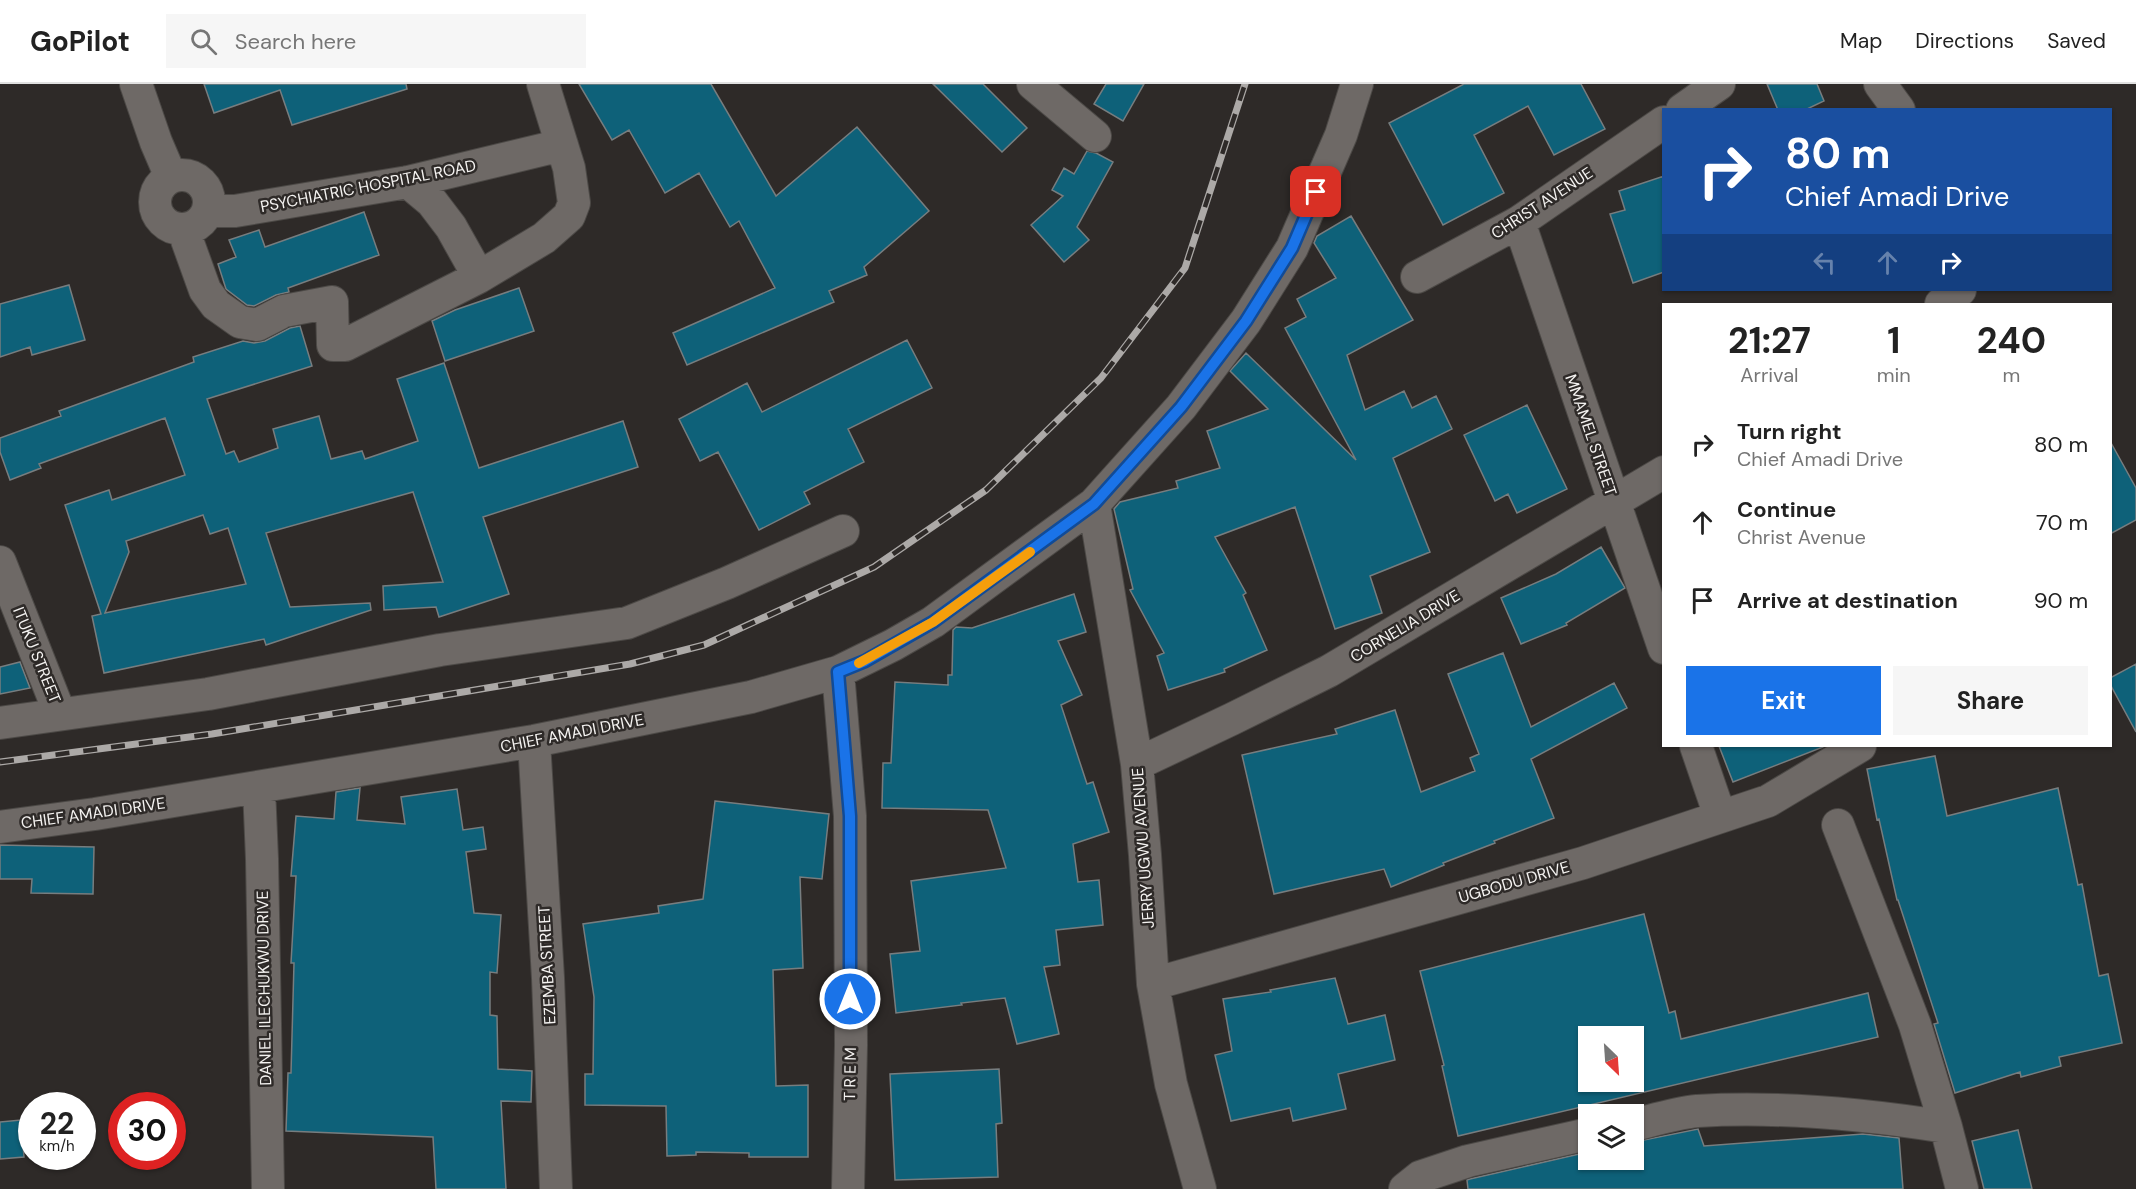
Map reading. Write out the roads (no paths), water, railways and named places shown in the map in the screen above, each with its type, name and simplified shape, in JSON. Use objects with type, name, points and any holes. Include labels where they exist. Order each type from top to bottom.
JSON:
[{"type":"street","points":[[136,84],[171,177]]},
{"type":"street","points":[[183,229],[205,290],[222,310],[240,322],[257,325],[284,311],[332,302],[333,345],[345,345],[479,277],[544,238],[569,216],[574,203],[570,168],[543,84]]},
{"type":"street","points":[[1033,84],[1095,136]]},
{"type":"street","points":[[1094,504],[1181,407],[1246,321],[1292,248],[1341,135],[1357,84]]},
{"type":"street","points":[[1685,108],[1719,84]]},
{"type":"street","points":[[1880,84],[1898,108]]},
{"type":"street","name":"CHRIST AVENUE","points":[[1417,277],[1519,222],[1662,123]]},
{"type":"street","name":"PSYCHIATRIC HOSPITAL ROAD","points":[[208,211],[235,211],[408,182],[562,145]]},
{"type":"street","points":[[192,176],[207,190],[210,201],[208,211],[203,220],[194,227],[173,228],[164,222],[158,213],[155,203],[157,192],[171,177],[192,176]]},
{"type":"street","points":[[408,182],[432,202],[451,227],[479,277]]},
{"type":"street","name":"MMAMEL STREET","points":[[1519,222],[1662,642]]},
{"type":"street","points":[[1943,303],[1959,291]]},
{"type":"street","name":"CORNELIA DRIVE","points":[[1137,764],[1329,671],[1662,473]]},
{"type":"street","name":"CHIEF AMADI DRIVE","points":[[0,826],[95,814],[259,788],[534,741],[751,697],[838,672],[865,661],[933,622],[1094,504]]},
{"type":"street","name":"JERRY UGWU AVENUE","points":[[1094,504],[1137,764],[1153,984],[1171,1084],[1200,1189]]},
{"type":"street","points":[[0,723],[208,694],[440,650],[627,622],[727,583],[843,531]]},
{"type":"street","name":"ITUKU STREET","points":[[0,562],[60,714]]},
{"type":"street","name":"T R E M","points":[[838,672],[850,816],[851,1045],[848,1189]]},
{"type":"street","name":"EZEMBA STREET","points":[[534,741],[548,978],[556,1189]]},
{"type":"street","points":[[1696,747],[1720,816]]},
{"type":"street","name":"UGBODU DRIVE","points":[[1153,984],[1583,862],[1768,801],[1858,747]]},
{"type":"street","name":"DANIEL ILECHUKWU DRIVE","points":[[259,788],[268,1189]]},
{"type":"street","points":[[1838,825],[1915,1025],[1962,1189]]},
{"type":"street","points":[[1644,1123],[1695,1111],[1781,1110],[1891,1118],[1946,1127]]},
{"type":"street","points":[[1405,1189],[1420,1177],[1468,1161],[1578,1136]]},
{"type":"railway","points":[[0,762],[212,734],[630,664],[704,645],[874,567],[986,490],[1101,378],[1185,268],[1245,84]]}]
